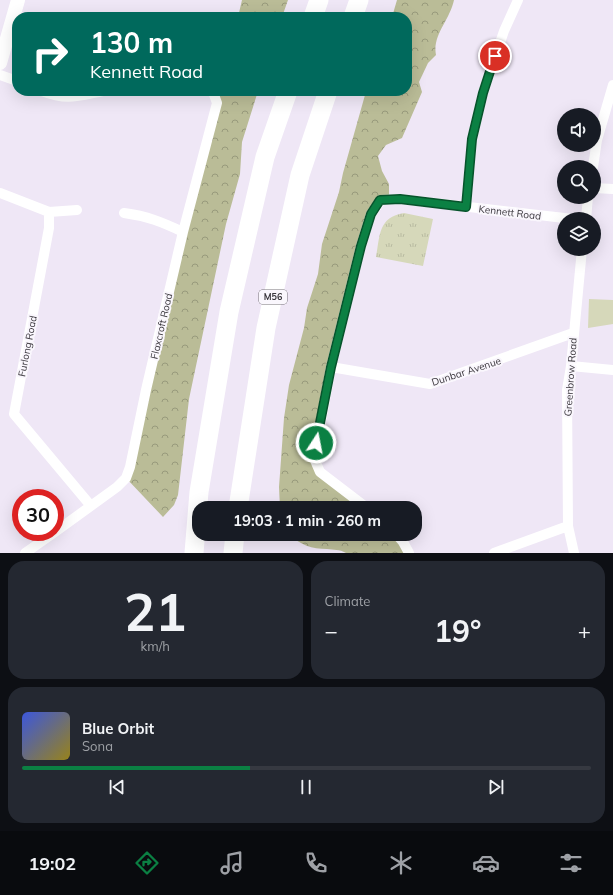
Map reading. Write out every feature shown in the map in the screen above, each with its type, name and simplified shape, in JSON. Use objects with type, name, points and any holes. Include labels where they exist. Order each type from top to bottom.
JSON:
[{"type":"highway","points":[[315,12],[319,0]]},
{"type":"highway","points":[[355,12],[359,0]]},
{"type":"highway","points":[[194,553],[199,492],[229,312],[265,157],[286,96]]},
{"type":"highway","name":"M56","points":[[239,501],[266,328],[300,175],[326,96]]},
{"type":"highway","points":[[233,553],[234,541]]},
{"type":"street","points":[[15,12],[18,0]]},
{"type":"street","points":[[466,207],[472,139],[483,93],[504,31],[518,0]]},
{"type":"street","points":[[0,64],[12,21]]},
{"type":"street","points":[[0,75],[12,79]]},
{"type":"street","points":[[594,160],[597,140],[613,85]]},
{"type":"street","points":[[56,96],[76,96]]},
{"type":"street","name":"Flaxcroft Road","points":[[64,526],[126,478],[130,467],[146,390],[183,232],[217,103],[214,96]]},
{"type":"street","points":[[601,188],[613,189]]},
{"type":"street","points":[[0,193],[49,212],[78,210]]},
{"type":"street","name":"Kennett Road","points":[[358,501],[320,472],[314,458],[331,367],[361,246],[371,214],[380,200],[400,199],[557,217]]},
{"type":"street","name":"Furlong Road","points":[[49,212],[49,228],[14,414],[91,506]]},
{"type":"street","points":[[124,213],[142,215],[161,221],[183,232]]},
{"type":"street","name":"Greenbrow Road","points":[[574,553],[568,526],[567,390],[571,366],[581,256]]},
{"type":"street","name":"Dunbar Avenue","points":[[331,367],[430,384],[573,333]]},
{"type":"street","points":[[571,366],[613,370]]},
{"type":"street","points":[[494,553],[568,526]]},
{"type":"street","name":"Flaxcroft Road","points":[[25,553],[42,541]]},
{"type":"street","points":[[402,541],[410,553]]},
{"type":"green space","points":[[242,0],[288,0],[284,12],[239,12]]},
{"type":"green space","points":[[397,0],[454,0],[439,34],[435,48],[436,55],[428,63],[419,82],[422,92],[402,138],[386,145],[378,156],[382,171],[389,184],[389,200],[371,214],[314,458],[320,472],[358,501],[280,501],[279,487],[284,418],[289,385],[304,328],[307,308],[318,274],[322,244],[339,192],[365,96],[412,96],[412,12],[393,12]]},
{"type":"green space","points":[[219,96],[256,96],[242,142],[240,174],[226,224],[189,399],[178,495],[174,505],[163,517],[126,478],[183,232]]},
{"type":"green space","points":[[404,213],[433,219],[423,266],[376,257],[380,235],[385,223],[395,215]]},
{"type":"green space","points":[[589,299],[613,300],[613,324],[588,328]]},
{"type":"green space","points":[[297,541],[401,541],[409,553],[346,553],[339,550],[306,546]]},
{"type":"route","points":[[316,443],[331,367],[361,246],[371,214],[380,200],[400,199],[466,207],[472,139],[483,93],[495,56]]}]
